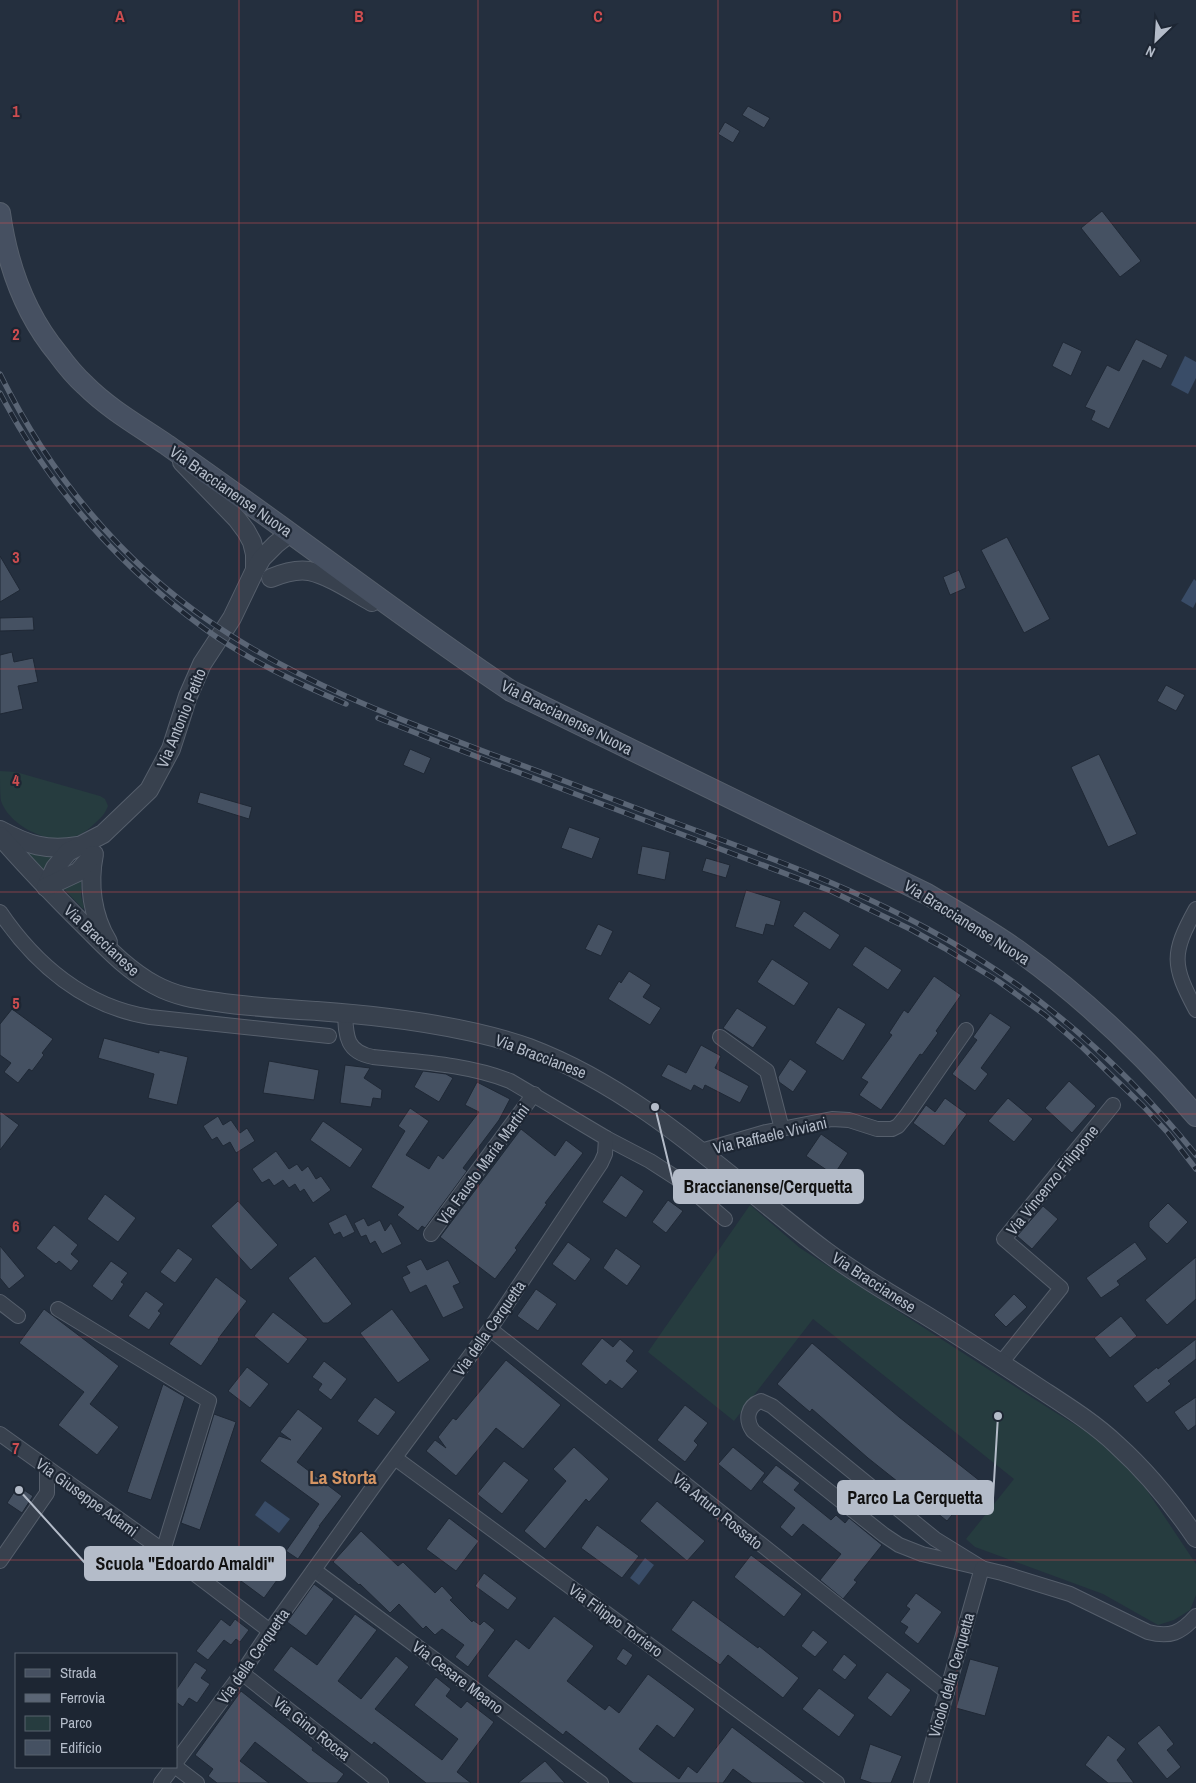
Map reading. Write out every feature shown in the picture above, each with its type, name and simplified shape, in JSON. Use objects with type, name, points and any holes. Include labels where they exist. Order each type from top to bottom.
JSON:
[{"type":"main road","name":"Via Braccianense Nuova","points":[[0,213],[9,258],[24,300],[39,327],[56,353],[90,390],[116,411],[167,445],[456,654],[511,691],[927,894],[981,926],[1048,973],[1103,1018],[1174,1090],[1196,1116]]},
{"type":"street","points":[[167,445],[246,531],[252,542],[255,554],[254,570]]},
{"type":"street","name":"Via Antonio Petito","points":[[46,887],[61,860],[86,850],[141,799],[158,775],[171,749],[188,696],[202,664],[232,618],[254,570],[262,558],[290,533]]},
{"type":"street","name":"Via Antonio Petito","points":[[232,618],[258,589],[271,578],[290,533]]},
{"type":"street","points":[[271,578],[286,572],[308,571],[327,578],[417,625]]},
{"type":"street","points":[[0,830],[24,842],[44,848],[86,850],[95,909],[106,940],[120,962]]},
{"type":"street","name":"Via Braccianese","points":[[0,836],[46,887],[120,962],[154,985],[186,997],[245,1006],[346,1013],[462,1030],[507,1041],[536,1051],[592,1076],[658,1119],[702,1151],[826,1252],[886,1292],[1002,1363],[1086,1420],[1115,1443],[1162,1492],[1196,1538]]},
{"type":"street","points":[[1196,910],[1179,944],[1177,960],[1182,981],[1196,1010]]},
{"type":"street","points":[[0,912],[27,948],[48,969],[87,995],[115,1008],[150,1017],[347,1038]]},
{"type":"street","points":[[327,1012],[329,1036]]},
{"type":"street","points":[[346,1013],[347,1038],[357,1052],[368,1056],[457,1067],[510,1080],[681,1181],[725,1219]]},
{"type":"street","name":"Via Raffaele Viviani","points":[[702,1151],[782,1129],[832,1120],[852,1121],[884,1130],[895,1128],[907,1116],[966,1030]]},
{"type":"street","points":[[720,1037],[767,1071],[782,1129]]},
{"type":"street","name":"Via Fausto Maria Martini","points":[[431,1234],[534,1094]]},
{"type":"street","name":"Via Vincenzo Filippone","points":[[1002,1363],[1061,1288],[1004,1239],[1113,1105]]},
{"type":"street","name":"Via della Cerquetta","points":[[178,1759],[490,1329],[601,1163],[605,1154],[606,1138]]},
{"type":"street","points":[[0,1302],[18,1316]]},
{"type":"street","points":[[58,1308],[210,1401],[163,1551]]},
{"type":"street","name":"Via Arturo Rossato","points":[[490,1329],[947,1692]]},
{"type":"street","points":[[982,1568],[935,1539],[772,1406],[761,1401],[752,1407],[748,1414],[748,1420],[753,1431],[884,1535],[900,1545],[922,1554],[1002,1573],[1070,1594],[1148,1632],[1158,1635],[1174,1634],[1196,1616]]},
{"type":"street","name":"Via Giuseppe Adami","points":[[0,1434],[163,1551],[270,1631]]},
{"type":"street","name":"Via Filippo Torriero","points":[[395,1458],[838,1783]]},
{"type":"street","points":[[0,1561],[47,1493],[47,1469]]},
{"type":"street","name":"Vicolo della Cerquetta","points":[[921,1783],[982,1568]]},
{"type":"street","name":"Via Cesare Meano","points":[[314,1570],[601,1783]]},
{"type":"street","name":"Via Gino Rocca","points":[[242,1673],[382,1783]]},
{"type":"street","points":[[161,1783],[173,1768]]},
{"type":"street","points":[[175,1768],[197,1783]]},
{"type":"green space","points":[[0,771],[16,772],[100,796],[105,799],[108,806],[101,818],[81,834],[57,839],[45,837],[23,827],[6,810],[1,801]]},
{"type":"green space","points":[[25,851],[54,855],[44,871]]},
{"type":"green space","points":[[81,880],[81,896],[84,907],[83,909],[63,888]]},
{"type":"green space","points":[[750,1205],[800,1248],[1105,1443],[1146,1489],[1196,1564],[1196,1595],[1190,1610],[1174,1620],[1158,1625],[1103,1594],[975,1547],[966,1539],[1014,1479],[813,1319],[734,1421],[648,1352]]},
{"type":"water","points":[[1185,356],[1196,362],[1196,378],[1188,394],[1171,385]]},
{"type":"water","points":[[1194,579],[1196,581],[1196,602],[1193,608],[1181,601]]},
{"type":"water","points":[[265,1501],[290,1519],[279,1533],[255,1515]]},
{"type":"water","points":[[645,1558],[654,1565],[639,1585],[630,1578]]},
{"type":"building","points":[[748,106],[770,118],[764,128],[742,115]]},
{"type":"building","points":[[725,122],[740,131],[733,143],[718,134]]},
{"type":"building","points":[[1102,211],[1141,261],[1120,277],[1081,228]]},
{"type":"building","points":[[1136,339],[1168,355],[1161,369],[1143,360],[1109,429],[1091,420],[1095,411],[1085,407],[1107,365],[1119,371]]},
{"type":"building","points":[[1063,342],[1082,351],[1071,376],[1052,366]]},
{"type":"building","points":[[1007,537],[1050,619],[1024,633],[981,550]]},
{"type":"building","points":[[0,556],[20,590],[0,602]]},
{"type":"building","points":[[959,570],[966,588],[950,595],[943,577]]},
{"type":"building","points":[[33,617],[34,630],[0,631],[0,618]]},
{"type":"building","points":[[12,652],[14,662],[33,658],[38,682],[18,686],[23,709],[0,714],[0,655]]},
{"type":"building","points":[[1166,685],[1185,695],[1176,711],[1157,701]]},
{"type":"building","points":[[410,749],[431,758],[424,774],[403,765]]},
{"type":"building","points":[[1099,754],[1137,834],[1108,847],[1071,767]]},
{"type":"building","points":[[200,792],[252,807],[249,819],[197,803]]},
{"type":"building","points":[[569,827],[600,838],[592,859],[561,848]]},
{"type":"building","points":[[642,846],[670,852],[665,880],[637,874]]},
{"type":"building","points":[[706,858],[730,865],[726,878],[702,871]]},
{"type":"building","points":[[746,890],[781,901],[774,926],[766,924],[763,935],[735,927]]},
{"type":"building","points":[[804,911],[840,935],[830,950],[793,926]]},
{"type":"building","points":[[598,924],[613,931],[601,956],[585,949]]},
{"type":"building","points":[[865,946],[902,970],[888,990],[852,965]]},
{"type":"building","points":[[772,959],[809,983],[794,1006],[757,982]]},
{"type":"building","points":[[629,971],[651,985],[643,997],[661,1008],[650,1025],[608,999],[619,981],[621,983]]},
{"type":"building","points":[[934,976],[961,995],[936,1031],[938,1033],[922,1055],[920,1054],[881,1110],[859,1095],[868,1082],[861,1078],[892,1035],[889,1033],[904,1010],[908,1013]]},
{"type":"building","points":[[838,1007],[866,1024],[843,1061],[815,1043]]},
{"type":"building","points":[[737,1008],[767,1027],[753,1048],[723,1028]]},
{"type":"building","points":[[12,1009],[53,1039],[42,1053],[44,1055],[32,1071],[29,1069],[18,1083],[4,1072],[11,1063],[0,1055],[0,1024]]},
{"type":"building","points":[[990,1013],[1011,1027],[981,1068],[988,1074],[975,1091],[952,1074],[977,1040],[973,1037]]},
{"type":"building","points":[[104,1038],[159,1053],[159,1050],[188,1057],[177,1105],[148,1098],[154,1074],[98,1058]]},
{"type":"building","points":[[701,1045],[721,1056],[715,1068],[749,1086],[740,1103],[705,1085],[703,1090],[694,1085],[691,1091],[661,1076],[668,1064],[686,1073]]},
{"type":"building","points":[[790,1059],[807,1071],[793,1092],[779,1082],[778,1077]]},
{"type":"building","points":[[269,1061],[319,1070],[314,1100],[263,1093]]},
{"type":"building","points":[[345,1065],[370,1068],[364,1078],[382,1090],[381,1099],[373,1098],[371,1107],[340,1103]]},
{"type":"building","points":[[423,1071],[446,1074],[453,1078],[439,1102],[414,1087]]},
{"type":"building","points":[[1069,1081],[1096,1106],[1072,1133],[1045,1108]]},
{"type":"building","points":[[477,1082],[510,1099],[499,1120],[463,1168],[467,1171],[425,1228],[422,1226],[418,1231],[397,1215],[404,1207],[371,1187],[405,1131],[398,1126],[410,1108],[429,1121],[406,1155],[429,1169],[438,1155],[443,1159],[479,1112],[465,1105]]},
{"type":"building","points":[[945,1098],[967,1114],[944,1146],[913,1123],[926,1105],[935,1112]]},
{"type":"building","points":[[1008,1098],[1033,1119],[1014,1142],[988,1121]]},
{"type":"building","points":[[0,1111],[19,1125],[0,1150]]},
{"type":"building","points":[[218,1116],[223,1125],[231,1120],[240,1133],[247,1128],[255,1141],[236,1153],[230,1142],[223,1146],[217,1137],[212,1140],[203,1126]]},
{"type":"building","points":[[323,1121],[363,1149],[350,1168],[310,1140]]},
{"type":"building","points":[[521,1129],[555,1156],[566,1140],[583,1153],[545,1203],[547,1204],[515,1248],[517,1250],[495,1279],[440,1237]]},
{"type":"building","points":[[821,1134],[848,1153],[834,1175],[806,1156]]},
{"type":"building","points":[[276,1151],[289,1169],[297,1164],[302,1171],[308,1166],[316,1179],[321,1176],[331,1190],[313,1203],[304,1189],[300,1192],[295,1184],[289,1188],[283,1180],[274,1186],[269,1179],[262,1183],[252,1169]]},
{"type":"building","points":[[824,1172],[851,1193],[842,1204],[815,1184]]},
{"type":"building","points":[[621,1175],[644,1191],[626,1218],[602,1202]]},
{"type":"building","points":[[105,1194],[136,1218],[118,1242],[87,1219]]},
{"type":"building","points":[[668,1200],[683,1211],[666,1233],[652,1222]]},
{"type":"building","points":[[238,1201],[278,1245],[251,1270],[211,1226]]},
{"type":"building","points":[[1168,1203],[1188,1222],[1167,1244],[1149,1227],[1149,1222]]},
{"type":"building","points":[[1043,1206],[1058,1219],[1032,1249],[1017,1236]]},
{"type":"building","points":[[346,1214],[355,1232],[343,1238],[340,1232],[334,1235],[328,1223]]},
{"type":"building","points":[[364,1218],[368,1226],[380,1220],[385,1231],[391,1223],[402,1244],[382,1254],[375,1241],[370,1244],[366,1235],[361,1237],[354,1223]]},
{"type":"building","points":[[54,1225],[78,1245],[71,1254],[79,1261],[71,1271],[59,1261],[56,1264],[36,1248]]},
{"type":"building","points":[[568,1242],[591,1259],[575,1281],[552,1264]]},
{"type":"building","points":[[1135,1242],[1147,1259],[1117,1281],[1120,1285],[1101,1298],[1086,1278]]},
{"type":"building","points":[[0,1246],[25,1276],[9,1289],[0,1278]]},
{"type":"building","points":[[178,1248],[193,1259],[175,1283],[160,1272]]},
{"type":"building","points":[[616,1248],[641,1266],[627,1286],[603,1268]]},
{"type":"building","points":[[315,1256],[352,1304],[328,1323],[323,1323],[288,1278]]},
{"type":"building","points":[[1196,1257],[1196,1299],[1167,1325],[1145,1300]]},
{"type":"building","points":[[421,1259],[427,1270],[448,1260],[460,1283],[453,1286],[464,1308],[443,1318],[426,1285],[410,1293],[402,1277],[410,1273],[406,1266]]},
{"type":"building","points":[[111,1261],[128,1273],[121,1282],[124,1284],[112,1301],[92,1286]]},
{"type":"building","points":[[216,1277],[247,1301],[218,1339],[201,1366],[169,1344]]},
{"type":"building","points":[[536,1289],[557,1304],[538,1331],[517,1316]]},
{"type":"building","points":[[146,1291],[164,1304],[158,1311],[161,1313],[149,1330],[128,1316]]},
{"type":"building","points":[[1014,1294],[1027,1307],[1006,1327],[994,1315]]},
{"type":"building","points":[[44,1309],[119,1366],[90,1404],[119,1427],[97,1455],[58,1425],[84,1392],[19,1343]]},
{"type":"building","points":[[392,1309],[430,1360],[398,1383],[360,1333]]},
{"type":"building","points":[[273,1312],[308,1339],[288,1364],[254,1336]]},
{"type":"building","points":[[1121,1316],[1137,1336],[1110,1358],[1094,1338]]},
{"type":"building","points":[[602,1338],[613,1347],[620,1339],[634,1351],[626,1361],[638,1371],[622,1389],[610,1380],[606,1385],[581,1364]]},
{"type":"building","points":[[1196,1339],[1196,1359],[1168,1381],[1171,1384],[1147,1403],[1133,1386]]},
{"type":"building","points":[[812,1343],[899,1417],[980,1481],[947,1521],[868,1458],[812,1409],[810,1412],[777,1384]]},
{"type":"building","points":[[506,1360],[561,1405],[523,1449],[496,1428],[456,1476],[426,1451],[435,1440],[446,1448],[438,1437],[453,1418],[456,1420]]},
{"type":"building","points":[[324,1361],[347,1379],[331,1400],[318,1390],[322,1384],[312,1377]]},
{"type":"building","points":[[247,1367],[269,1384],[250,1408],[228,1391]]},
{"type":"building","points":[[163,1384],[185,1397],[151,1500],[127,1492]]},
{"type":"building","points":[[375,1397],[396,1412],[378,1436],[357,1421]]},
{"type":"building","points":[[1196,1397],[1196,1425],[1188,1431],[1174,1412]]},
{"type":"building","points":[[685,1405],[708,1423],[694,1441],[698,1445],[685,1462],[657,1440]]},
{"type":"building","points":[[298,1409],[323,1428],[297,1462],[342,1496],[319,1526],[298,1559],[286,1551],[319,1504],[260,1461],[279,1436],[291,1440],[280,1432]]},
{"type":"building","points":[[214,1414],[236,1422],[200,1530],[181,1523]]},
{"type":"building","points":[[574,1447],[609,1479],[589,1502],[586,1499],[545,1549],[524,1531],[566,1481],[553,1469]]},
{"type":"building","points":[[733,1447],[765,1473],[751,1491],[718,1464]]},
{"type":"building","points":[[504,1461],[529,1480],[502,1514],[477,1494]]},
{"type":"building","points":[[776,1465],[800,1483],[794,1490],[831,1520],[836,1515],[845,1523],[849,1518],[882,1545],[854,1580],[857,1582],[843,1599],[820,1580],[841,1554],[803,1524],[792,1537],[780,1527],[795,1508],[762,1482]]},
{"type":"building","points":[[18,1486],[33,1496],[22,1513],[7,1503]]},
{"type":"building","points":[[657,1501],[705,1541],[687,1561],[640,1521]]},
{"type":"building","points":[[449,1518],[479,1541],[456,1571],[426,1549]]},
{"type":"building","points":[[597,1525],[639,1556],[622,1578],[581,1548]]},
{"type":"building","points":[[361,1531],[398,1566],[403,1562],[435,1593],[442,1586],[453,1598],[450,1600],[472,1622],[473,1620],[480,1625],[484,1621],[495,1630],[468,1667],[455,1657],[464,1645],[442,1629],[435,1635],[426,1626],[423,1629],[399,1604],[390,1613],[360,1584],[333,1562]]},
{"type":"building","points":[[751,1555],[802,1594],[784,1617],[734,1577]]},
{"type":"building","points":[[258,1560],[280,1576],[264,1598],[241,1581]]},
{"type":"building","points":[[484,1573],[517,1598],[508,1610],[475,1586]]},
{"type":"building","points":[[314,1584],[334,1599],[306,1636],[287,1622]]},
{"type":"building","points":[[916,1593],[942,1612],[918,1644],[904,1633],[908,1627],[900,1622],[910,1609],[906,1606]]},
{"type":"building","points":[[693,1600],[758,1648],[759,1646],[799,1678],[783,1698],[728,1655],[720,1665],[671,1630]]},
{"type":"building","points":[[355,1614],[377,1630],[338,1681],[361,1699],[396,1656],[409,1667],[375,1709],[442,1760],[458,1739],[414,1705],[436,1677],[451,1689],[446,1696],[461,1708],[467,1701],[494,1722],[457,1772],[471,1783],[426,1783],[374,1742],[372,1745],[273,1670],[291,1646],[317,1665]]},
{"type":"building","points":[[554,1616],[594,1646],[567,1681],[605,1710],[609,1705],[619,1713],[648,1674],[695,1709],[674,1738],[657,1725],[639,1749],[679,1779],[688,1766],[697,1773],[732,1727],[806,1783],[752,1783],[733,1769],[723,1783],[633,1783],[566,1731],[563,1735],[487,1676],[516,1639],[529,1649]]},
{"type":"building","points":[[221,1619],[230,1626],[235,1619],[249,1630],[240,1642],[236,1639],[231,1645],[224,1640],[208,1660],[196,1651]]},
{"type":"building","points":[[813,1630],[828,1642],[815,1657],[801,1646]]},
{"type":"building","points":[[623,1648],[633,1655],[626,1666],[616,1659]]},
{"type":"building","points":[[844,1654],[857,1665],[845,1680],[832,1670]]},
{"type":"building","points":[[970,1659],[999,1667],[985,1716],[956,1708]]},
{"type":"building","points":[[195,1662],[207,1670],[201,1678],[210,1684],[197,1703],[189,1698],[183,1707],[178,1703],[178,1687]]},
{"type":"building","points":[[887,1672],[911,1690],[891,1717],[867,1698]]},
{"type":"building","points":[[819,1688],[855,1715],[839,1737],[802,1709]]},
{"type":"building","points":[[241,1691],[344,1774],[337,1783],[308,1783],[255,1742],[240,1761],[269,1783],[217,1783],[208,1776],[213,1769],[195,1755]]},
{"type":"building","points":[[1159,1725],[1174,1744],[1167,1750],[1181,1767],[1167,1779],[1137,1743]]},
{"type":"building","points":[[1108,1735],[1126,1749],[1117,1760],[1134,1783],[1108,1783],[1085,1765]]},
{"type":"building","points":[[870,1744],[902,1756],[891,1783],[872,1783],[860,1779]]},
{"type":"building","points":[[545,1761],[565,1783],[518,1783]]},
{"type":"railway","points":[[0,374],[19,411],[64,480],[117,543],[178,599],[244,644],[347,697],[455,740],[794,868],[862,896],[928,929],[1003,975],[1073,1028],[1138,1089],[1196,1155]]},
{"type":"railway","points":[[0,393],[19,428],[64,493],[89,523],[144,579],[205,629],[238,651],[291,679],[346,704]]},
{"type":"railway","points":[[378,718],[831,891],[910,929],[998,981],[1045,1015],[1082,1047],[1143,1106],[1168,1133],[1196,1169]]},
{"type":"place","name":"Braccianense/Cerquetta","points":[[655,1107]]},
{"type":"place","name":"Parco La Cerquetta","points":[[998,1416]]},
{"type":"place","name":"Scuola \"Edoardo Amaldi\"","points":[[19,1490]]},
{"type":"district","name":"La Storta","points":[[343,1477]]}]
